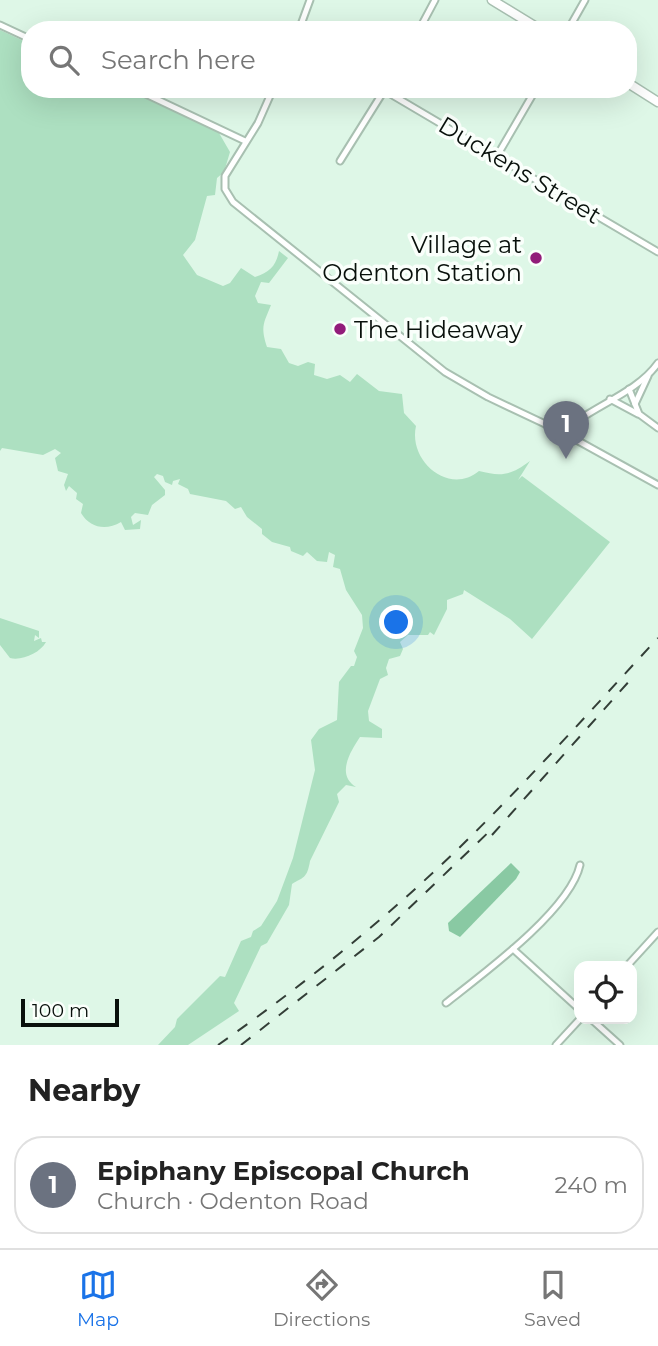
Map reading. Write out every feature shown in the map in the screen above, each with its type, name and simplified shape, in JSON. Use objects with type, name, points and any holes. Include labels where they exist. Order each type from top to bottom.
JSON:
[{"type":"main road","points":[[492,0],[526,21]]},
{"type":"main road","points":[[637,89],[658,102]]},
{"type":"street","points":[[302,21],[310,0]]},
{"type":"street","points":[[424,21],[435,0]]},
{"type":"street","points":[[573,21],[585,0]]},
{"type":"street","points":[[0,25],[21,35]]},
{"type":"street","points":[[154,98],[245,141]]},
{"type":"street","points":[[269,98],[258,123],[225,176],[225,189],[233,202],[445,372],[658,485]]},
{"type":"street","points":[[340,161],[379,98]]},
{"type":"street","name":"Duckens Street","points":[[398,98],[658,252]]},
{"type":"street","points":[[497,156],[531,98]]},
{"type":"street","points":[[635,404],[648,376],[658,363]]},
{"type":"street","points":[[562,432],[590,410],[648,376]]},
{"type":"street","points":[[629,389],[639,414]]},
{"type":"street","points":[[610,399],[639,414],[658,428]]},
{"type":"street","points":[[446,1003],[513,948],[570,887],[580,864]]},
{"type":"street","points":[[632,961],[658,932]]},
{"type":"street","points":[[513,948],[574,1004]]},
{"type":"street","points":[[556,1045],[575,1024]]},
{"type":"street","points":[[597,1024],[620,1045]]},
{"type":"shaded area","points":[[0,30],[21,40],[21,98],[147,98],[199,121],[219,133],[230,152],[224,172],[217,178],[215,195],[207,196],[195,240],[183,255],[197,275],[223,286],[230,283],[241,268],[255,277],[265,273],[272,268],[279,251],[288,258],[269,283],[261,282],[255,296],[258,303],[271,305],[264,325],[267,347],[281,349],[289,363],[298,366],[308,362],[315,364],[314,375],[327,379],[340,375],[350,382],[357,374],[379,391],[402,394],[404,413],[416,426],[418,451],[433,471],[444,477],[467,478],[479,471],[506,474],[530,461],[518,480],[522,476],[610,542],[532,639],[510,619],[464,590],[463,594],[447,600],[447,609],[434,635],[430,632],[428,635],[408,635],[400,642],[403,649],[400,656],[389,659],[386,668],[388,675],[380,679],[368,711],[369,721],[382,729],[382,738],[360,737],[352,749],[346,770],[350,782],[356,787],[346,785],[337,794],[339,802],[307,871],[304,877],[292,884],[289,905],[267,943],[261,946],[234,1003],[239,1011],[188,1045],[158,1045],[175,1027],[177,1019],[220,976],[225,977],[241,941],[251,937],[253,931],[261,926],[277,901],[293,858],[315,770],[311,740],[319,729],[337,720],[339,682],[351,666],[354,666],[357,657],[354,651],[363,628],[362,615],[346,590],[340,569],[333,567],[335,555],[329,552],[327,562],[317,561],[307,552],[303,556],[291,551],[290,547],[272,542],[262,534],[262,529],[247,517],[241,507],[235,509],[226,501],[190,494],[188,489],[178,484],[180,479],[173,481],[172,485],[165,482],[163,476],[157,474],[154,477],[165,490],[165,495],[152,505],[148,515],[135,513],[131,517],[133,525],[141,520],[140,529],[125,530],[121,522],[104,527],[89,522],[81,513],[83,504],[76,499],[77,493],[69,486],[66,491],[64,485],[68,474],[58,471],[55,458],[61,453],[55,449],[43,455],[2,448],[0,451]]},
{"type":"shaded area","points":[[0,618],[39,631],[39,638],[35,635],[34,641],[41,638],[42,642],[46,642],[40,650],[30,655],[10,658],[0,645]]},
{"type":"shaded area","points":[[511,863],[520,872],[516,879],[460,937],[449,931],[448,923]]},
{"type":"railway","points":[[218,1045],[341,952],[429,877],[509,798],[658,638]]},
{"type":"railway","points":[[492,835],[632,678]]},
{"type":"railway","points":[[241,1045],[379,937],[495,826]]},
{"type":"place","name":"Village at Odenton Station","points":[[536,258]]},
{"type":"place","name":"The Hideaway","points":[[340,329]]},
{"type":"place","name":"Epiphany Episcopal Church","points":[[566,459]]}]
